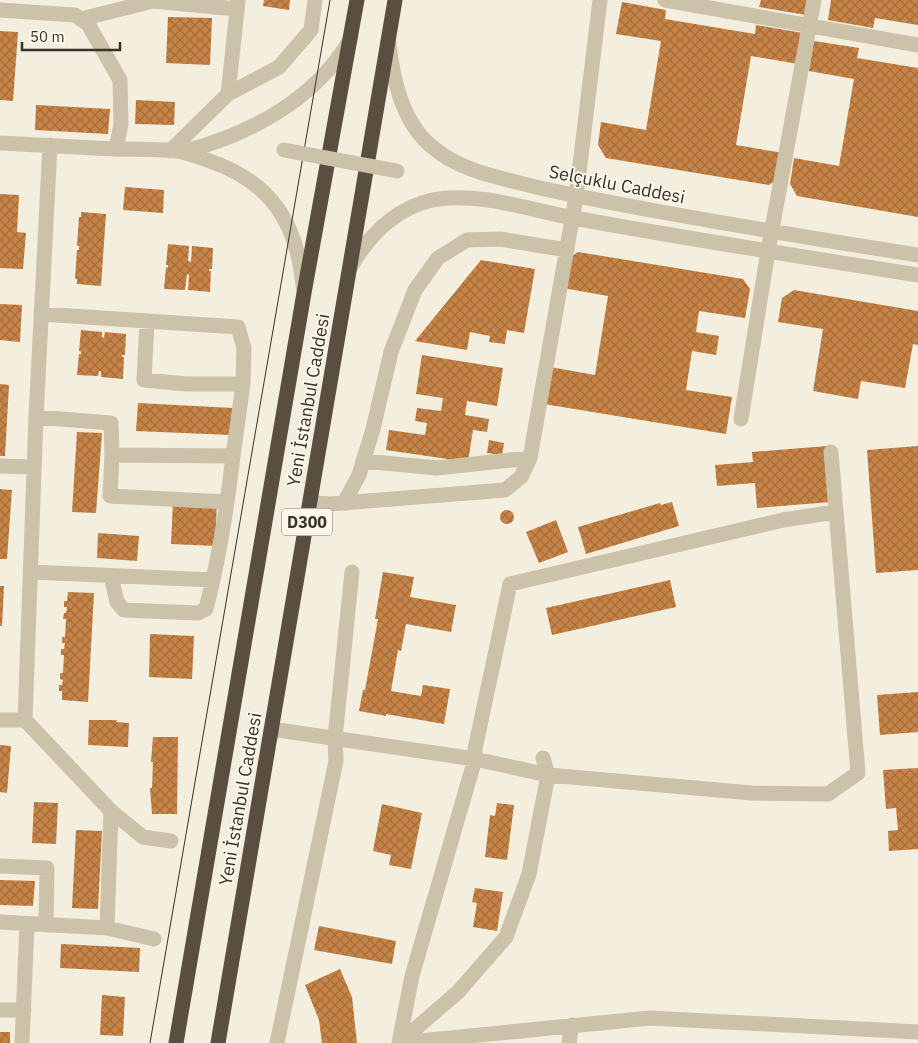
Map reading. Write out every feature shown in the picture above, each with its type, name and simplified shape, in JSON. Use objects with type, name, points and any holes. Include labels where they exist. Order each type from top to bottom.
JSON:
[{"type":"highway","name":"Yeni İstanbul Caddesi","points":[[176,1043],[304,293],[357,0]]},
{"type":"highway","name":"Yeni İstanbul Caddesi","points":[[218,1043],[395,0]]},
{"type":"street","points":[[81,19],[153,0],[238,5],[228,94]]},
{"type":"street","points":[[176,152],[228,94],[279,67],[311,30],[315,0]]},
{"type":"street","points":[[310,503],[344,503],[505,490],[521,477],[530,458],[573,218],[600,0]]},
{"type":"street","points":[[666,0],[918,45]]},
{"type":"street","points":[[741,420],[768,251],[814,0]]},
{"type":"street","points":[[0,10],[48,7],[75,15],[88,24],[120,80],[122,124],[116,149]]},
{"type":"street","points":[[176,152],[228,138],[270,117],[316,83],[340,57],[350,39]]},
{"type":"street","name":"Selçuklu Caddesi","points":[[389,41],[394,72],[409,119],[419,134],[432,147],[462,167],[576,197],[772,232],[918,255]]},
{"type":"street","points":[[0,143],[176,152],[230,169],[266,193],[286,223],[299,255],[304,293]]},
{"type":"street","points":[[50,145],[36,417],[25,720],[111,811],[143,837],[171,841]]},
{"type":"street","points":[[284,150],[398,171]]},
{"type":"street","points":[[350,269],[360,252],[379,228],[405,210],[432,200],[460,197],[918,276]]},
{"type":"street","points":[[344,503],[359,475],[373,430],[392,352],[415,290],[438,258],[467,240],[500,239],[567,250]]},
{"type":"street","points":[[41,314],[238,327],[244,348],[243,384],[227,502],[206,609],[202,612],[135,612],[124,610],[117,602],[111,576]]},
{"type":"street","points":[[147,321],[144,380],[187,384],[243,384]]},
{"type":"street","points":[[36,417],[111,422],[110,496],[227,502]]},
{"type":"street","points":[[272,729],[475,759],[548,775],[752,793],[828,794],[858,773],[830,452]]},
{"type":"street","points":[[112,455],[233,456]]},
{"type":"street","points":[[363,461],[437,468],[530,458]]},
{"type":"street","points":[[0,466],[34,467]]},
{"type":"street","points":[[398,1043],[412,976],[475,759],[510,584],[783,520],[835,512]]},
{"type":"street","points":[[31,572],[213,580]]},
{"type":"street","points":[[277,1043],[336,761],[335,738],[352,572]]},
{"type":"street","points":[[0,720],[25,720]]},
{"type":"street","points":[[398,1043],[458,992],[506,937],[529,874],[548,775],[542,758]]},
{"type":"street","points":[[107,928],[111,811]]},
{"type":"street","points":[[0,866],[47,868],[46,925]]},
{"type":"street","points":[[0,922],[107,928],[154,939]]},
{"type":"street","points":[[22,1043],[27,924]]},
{"type":"street","points":[[0,1010],[24,1010]]},
{"type":"street","points":[[398,1043],[535,1036],[572,1025],[650,1018],[918,1032]]},
{"type":"street","points":[[569,1043],[572,1025]]},
{"type":"building","points":[[264,0],[290,0],[289,10],[263,6]]},
{"type":"building","points":[[761,0],[809,0],[806,15],[759,7]]},
{"type":"building","points":[[831,0],[918,0],[918,25],[875,18],[873,28],[828,20]]},
{"type":"building","points":[[622,2],[666,10],[665,19],[755,34],[756,25],[803,33],[798,64],[751,56],[736,145],[783,153],[779,178],[769,185],[606,158],[598,145],[601,122],[646,130],[661,41],[616,34]]},
{"type":"building","points":[[168,17],[212,18],[210,65],[166,63]]},
{"type":"building","points":[[0,31],[18,32],[13,101],[0,100]]},
{"type":"building","points":[[814,41],[859,48],[857,58],[918,68],[918,217],[797,196],[790,184],[794,158],[839,166],[854,79],[809,71]]},
{"type":"building","points":[[136,100],[175,102],[174,125],[135,124]]},
{"type":"building","points":[[36,105],[110,109],[108,134],[35,130]]},
{"type":"building","points":[[125,187],[164,190],[163,213],[123,210]]},
{"type":"building","points":[[0,194],[19,195],[17,232],[26,233],[23,269],[0,268]]},
{"type":"building","points":[[81,212],[106,214],[101,286],[77,284],[77,279],[75,279],[77,250],[79,250],[79,246],[77,246],[79,217],[81,217]]},
{"type":"building","points":[[168,244],[189,246],[188,261],[191,262],[192,246],[213,248],[212,269],[209,269],[211,271],[210,292],[188,290],[189,275],[187,274],[185,290],[164,289],[166,267],[168,268],[168,265],[166,265]]},
{"type":"building","points":[[578,252],[743,279],[750,289],[745,318],[699,311],[696,332],[719,336],[716,355],[692,351],[686,390],[732,397],[726,434],[544,404],[550,367],[595,375],[608,296],[563,288],[568,259]]},
{"type":"building","points":[[481,260],[535,269],[524,333],[507,330],[505,344],[489,342],[490,336],[470,332],[467,350],[415,341]]},
{"type":"building","points":[[794,290],[918,311],[918,345],[913,344],[905,388],[861,381],[858,399],[813,391],[823,329],[778,322],[782,298]]},
{"type":"building","points":[[0,304],[22,305],[20,342],[0,340]]},
{"type":"building","points":[[81,330],[102,332],[102,337],[104,338],[105,332],[126,334],[125,355],[122,355],[124,357],[123,379],[101,377],[101,371],[99,371],[98,376],[77,375],[79,354],[81,354],[81,351],[79,351]]},
{"type":"building","points":[[422,355],[503,368],[497,406],[467,401],[465,415],[489,419],[487,432],[473,430],[468,462],[386,450],[389,430],[425,435],[427,423],[415,421],[417,408],[441,411],[443,398],[416,394]]},
{"type":"building","points":[[0,384],[9,385],[5,456],[0,456]]},
{"type":"building","points":[[138,403],[233,408],[231,435],[136,431]]},
{"type":"building","points":[[77,432],[102,433],[96,513],[72,512]]},
{"type":"building","points":[[489,440],[504,443],[502,455],[487,453]]},
{"type":"building","points":[[827,446],[831,502],[757,508],[755,483],[717,486],[715,465],[753,462],[752,452]]},
{"type":"building","points":[[918,446],[918,570],[876,573],[867,450]]},
{"type":"building","points":[[0,489],[12,490],[7,559],[0,559]]},
{"type":"building","points":[[173,501],[217,503],[215,546],[171,544]]},
{"type":"building","points":[[672,502],[679,526],[586,554],[578,527],[660,503],[661,505]]},
{"type":"building","points":[[507,510],[512,512],[514,517],[512,522],[507,524],[502,522],[500,517],[502,512]]},
{"type":"building","points":[[556,520],[568,552],[539,563],[526,532]]},
{"type":"building","points":[[98,533],[139,536],[137,561],[97,558]]},
{"type":"building","points":[[383,572],[414,577],[410,597],[456,605],[451,632],[406,624],[401,651],[398,650],[391,691],[421,696],[423,685],[450,689],[444,724],[359,711],[363,690],[365,690],[378,619],[375,619]]},
{"type":"building","points":[[670,580],[676,607],[552,635],[546,608]]},
{"type":"building","points":[[0,586],[4,586],[2,626],[0,626]]},
{"type":"building","points":[[68,592],[94,593],[88,702],[62,700],[62,691],[59,691],[59,685],[62,685],[63,680],[60,679],[60,673],[63,673],[64,655],[61,655],[61,649],[64,649],[65,643],[62,643],[62,637],[65,637],[66,619],[63,619],[67,607],[64,607],[64,601],[67,601]]},
{"type":"building","points":[[150,634],[194,636],[192,679],[149,677]]},
{"type":"building","points":[[918,692],[918,732],[880,735],[877,695]]},
{"type":"building","points":[[89,720],[117,720],[116,722],[129,723],[128,747],[88,745]]},
{"type":"building","points":[[153,737],[178,737],[177,814],[152,814],[150,788],[152,788],[153,762],[151,762]]},
{"type":"building","points":[[0,745],[11,746],[7,793],[0,792]]},
{"type":"building","points":[[918,768],[918,849],[889,851],[888,831],[898,830],[896,808],[886,809],[883,770]]},
{"type":"building","points":[[34,802],[58,803],[56,844],[32,843]]},
{"type":"building","points":[[497,803],[514,805],[507,860],[485,857],[490,815],[495,816]]},
{"type":"building","points":[[382,804],[422,813],[411,869],[389,865],[391,855],[373,851]]},
{"type":"building","points":[[76,830],[102,831],[98,909],[72,908]]},
{"type":"building","points":[[0,880],[35,881],[33,906],[0,905]]},
{"type":"building","points":[[475,888],[503,892],[497,931],[473,927],[477,903],[472,902]]},
{"type":"building","points":[[319,926],[396,941],[392,964],[314,950]]},
{"type":"building","points":[[61,944],[140,948],[139,972],[60,968]]},
{"type":"building","points":[[340,969],[352,997],[357,1043],[322,1043],[319,1020],[305,985]]},
{"type":"building","points":[[102,995],[125,997],[123,1036],[100,1035]]},
{"type":"building","points":[[0,1032],[10,1032],[10,1043],[0,1043]]},
{"type":"tram line","points":[[150,1043],[330,0]]}]
